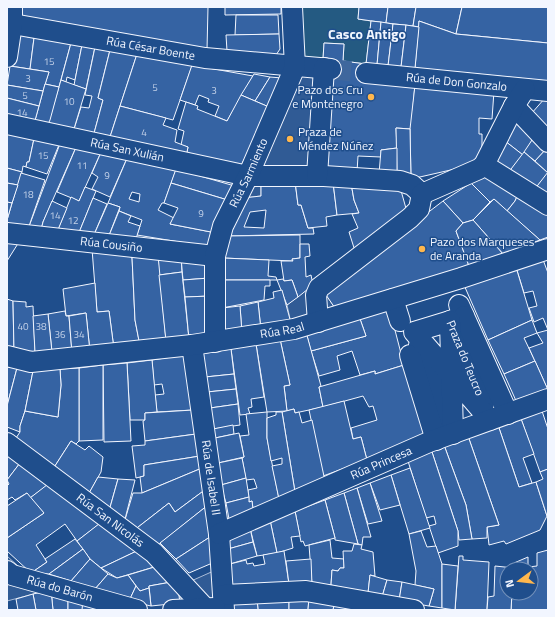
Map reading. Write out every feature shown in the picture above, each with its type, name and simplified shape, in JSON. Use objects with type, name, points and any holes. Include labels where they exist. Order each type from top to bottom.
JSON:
[{"type":"street","name":"Rúa Sarmiento","points":[[215,342],[215,256],[223,226],[248,176],[295,67],[292,7]]},
{"type":"street","name":"Rúa César Boente","points":[[10,18],[204,58],[295,67]]},
{"type":"street","points":[[7,57],[10,18]]},
{"type":"street","points":[[295,67],[327,69],[317,176]]},
{"type":"street","name":"Rúa de Don Gonzalo","points":[[366,73],[548,91]]},
{"type":"street","points":[[318,322],[316,295],[319,288],[419,210],[422,194],[487,164],[514,106],[525,89]]},
{"type":"street","points":[[514,106],[548,142]]},
{"type":"street","name":"Rúa San Xulián","points":[[7,124],[248,176],[317,176],[400,181],[412,184],[422,194]]},
{"type":"street","points":[[487,164],[548,205]]},
{"type":"street","name":"Rúa Cousiño","points":[[7,233],[215,256]]},
{"type":"street","name":"Rúa Real","points":[[7,356],[30,362],[215,342],[294,329],[393,299],[455,305],[548,249]]},
{"type":"street","points":[[393,299],[444,437]]},
{"type":"street","points":[[405,329],[455,305],[451,374],[444,437]]},
{"type":"street","name":"Praza do Teucro","points":[[455,305],[499,417]]},
{"type":"street","points":[[405,329],[451,374],[499,417]]},
{"type":"street","name":"Rúa de Isabel II","points":[[192,345],[219,534],[219,605]]},
{"type":"street","name":"Rúa Princesa","points":[[219,534],[444,437],[499,417],[547,402]]},
{"type":"street","name":"Rúa San Nicolás","points":[[7,443],[154,553],[219,605]]},
{"type":"street","name":"Rúa do Barón","points":[[7,571],[12,575],[137,610]]},
{"type":"street","points":[[173,610],[219,605],[306,591],[414,610]]},
{"type":"shaded area","points":[[300,7],[359,7],[358,19],[371,21],[366,64],[343,61],[344,44],[324,43],[323,59],[303,57]]},
{"type":"shaded area","name":"Praza de Méndez Núñez","points":[[331,60],[324,170],[261,183],[261,196],[243,198],[240,168],[282,78]]},
{"type":"shaded area","points":[[313,285],[324,292],[337,311],[291,323],[287,305]]},
{"type":"shaded area","points":[[7,556],[18,566],[31,573],[53,589],[7,601]]},
{"type":"shaded area","points":[[218,569],[218,608],[180,603],[180,586]]},
{"type":"building","points":[[18,7],[208,7],[207,50],[18,16]]},
{"type":"building","points":[[225,7],[281,7],[281,14],[225,15]]},
{"type":"building","points":[[359,7],[388,7],[386,23],[358,19]]},
{"type":"building","points":[[388,7],[416,7],[413,26],[386,23]]},
{"type":"building","points":[[416,7],[462,7],[456,34],[419,21],[419,27],[413,26]]},
{"type":"building","points":[[462,7],[548,7],[548,43],[456,34]]},
{"type":"building","points":[[236,15],[278,15],[279,34],[235,35]]},
{"type":"building","points":[[371,21],[381,22],[377,65],[366,64]]},
{"type":"building","points":[[419,21],[456,34],[548,43],[548,81],[415,68]]},
{"type":"building","points":[[381,22],[393,24],[388,66],[377,65]]},
{"type":"building","points":[[393,24],[406,25],[401,67],[388,66]]},
{"type":"building","points":[[406,25],[419,27],[415,68],[401,67]]},
{"type":"building","points":[[279,34],[280,49],[276,55],[227,51],[226,35]]},
{"type":"building","points":[[19,35],[34,38],[30,69],[10,66]]},
{"type":"building","points":[[34,38],[71,43],[59,87],[45,84],[49,72],[30,69]]},
{"type":"building","points":[[71,43],[82,45],[75,80],[67,77],[66,82],[61,80]]},
{"type":"building","name":"Pazo dos Cru e Montenegro","points":[[324,43],[344,44],[343,61],[366,64],[415,84],[411,129],[396,128],[397,148],[381,150],[381,157],[358,156],[357,172],[324,170]]},
{"type":"building","points":[[82,45],[95,47],[86,89],[74,85]]},
{"type":"building","points":[[95,47],[110,50],[98,98],[103,100],[93,137],[73,132],[81,107],[89,108],[92,96],[85,95]]},
{"type":"building","points":[[110,50],[137,54],[109,140],[93,137],[103,100],[98,98]]},
{"type":"building","points":[[137,54],[193,63],[173,120],[120,106]]},
{"type":"building","points":[[192,65],[253,76],[227,121],[215,116],[219,106],[208,102],[209,99],[199,95],[195,105],[180,100]]},
{"type":"building","points":[[10,66],[49,72],[43,91],[7,85]]},
{"type":"building","points":[[254,74],[270,77],[255,101],[241,95]]},
{"type":"building","points":[[270,77],[282,78],[269,107],[255,101]]},
{"type":"building","points":[[61,80],[86,89],[73,132],[48,124]]},
{"type":"building","points":[[45,84],[59,87],[50,120],[48,124],[34,124]]},
{"type":"building","points":[[7,85],[43,91],[39,106],[7,98]]},
{"type":"building","points":[[415,85],[494,91],[492,119],[479,118],[479,134],[482,134],[482,155],[477,164],[411,179],[410,129]]},
{"type":"building","points":[[241,95],[269,107],[240,168],[186,157],[188,147],[181,145],[184,131],[178,129],[186,102],[198,106],[197,109],[227,121]]},
{"type":"building","points":[[7,98],[39,106],[34,124],[7,118]]},
{"type":"building","points":[[545,98],[548,98],[548,133],[531,114]]},
{"type":"building","points":[[120,106],[166,118],[163,125],[177,130],[175,142],[188,147],[186,157],[109,140]]},
{"type":"building","points":[[520,117],[536,134],[523,155],[505,141]]},
{"type":"building","points":[[7,128],[35,134],[29,162],[27,162],[26,167],[23,166],[22,172],[7,168]]},
{"type":"building","points":[[396,128],[410,129],[411,179],[397,175]]},
{"type":"building","points":[[35,134],[61,140],[47,174],[26,167],[27,162],[29,162]]},
{"type":"building","points":[[536,134],[548,147],[535,161],[524,152]]},
{"type":"building","points":[[61,141],[77,145],[43,222],[41,230],[28,229]]},
{"type":"building","points":[[505,141],[523,155],[508,173],[492,162]]},
{"type":"building","points":[[77,145],[102,150],[79,201],[57,192]]},
{"type":"building","points":[[548,147],[548,173],[535,161]]},
{"type":"building","points":[[397,148],[397,175],[379,174],[381,150]]},
{"type":"building","points":[[102,150],[128,156],[110,197],[92,189],[98,177],[92,173]]},
{"type":"building","points":[[524,152],[548,173],[534,190],[508,173]]},
{"type":"building","points":[[128,156],[177,167],[164,203],[162,203],[158,210],[174,218],[170,224],[211,232],[210,247],[137,235],[142,220],[119,211],[120,207],[108,203]],"holes":[[[132,192],[140,194],[139,202],[129,199]]]},
{"type":"building","points":[[7,168],[22,172],[18,185],[7,183]]},
{"type":"building","points":[[176,169],[238,187],[231,201],[171,183]]},
{"type":"building","points":[[486,172],[519,192],[515,201],[507,211],[494,199],[490,202],[471,183]]},
{"type":"building","points":[[548,172],[548,199],[534,190]]},
{"type":"building","points":[[21,173],[45,180],[28,229],[7,227],[7,220]]},
{"type":"building","points":[[295,181],[298,205],[301,205],[308,228],[313,228],[314,234],[227,236],[243,198],[261,196],[261,183]],"holes":[[[266,210],[264,228],[244,227],[250,212]]]},
{"type":"building","points":[[295,181],[333,182],[337,215],[326,217],[327,226],[308,228],[301,205],[298,205]]},
{"type":"building","points":[[333,182],[351,183],[354,200],[359,213],[337,215]]},
{"type":"building","points":[[7,183],[18,185],[12,203],[7,202]]},
{"type":"building","points":[[171,183],[231,201],[211,232],[170,224],[178,208],[164,203]]},
{"type":"building","points":[[351,183],[400,187],[407,212],[355,251],[349,232],[358,228],[352,214],[359,213],[354,200]]},
{"type":"building","points":[[471,183],[490,202],[473,220],[463,223],[443,201]]},
{"type":"building","points":[[85,187],[96,191],[78,235],[57,232],[71,197],[79,201]]},
{"type":"building","points":[[519,192],[548,212],[548,237],[540,240],[507,211],[515,201]]},
{"type":"building","points":[[93,198],[107,204],[93,237],[78,235]]},
{"type":"building","points":[[494,199],[540,240],[503,254],[473,220]]},
{"type":"building","points":[[52,201],[67,208],[57,232],[41,230]]},
{"type":"building","name":"Pazo dos Marqueses de Aranda","points":[[443,201],[463,223],[456,231],[469,266],[337,311],[324,292]]},
{"type":"building","points":[[7,202],[12,203],[7,220]]},
{"type":"building","points":[[108,203],[120,207],[108,238],[93,237]]},
{"type":"building","points":[[119,211],[131,216],[128,222],[140,226],[135,242],[108,238]]},
{"type":"building","points":[[473,220],[503,254],[469,266],[456,231],[463,223]]},
{"type":"building","points":[[300,235],[300,258],[292,259],[293,261],[223,258],[227,236]]},
{"type":"building","points":[[7,240],[19,242],[7,261]]},
{"type":"building","points":[[300,244],[309,244],[310,256],[305,257],[306,277],[311,275],[313,285],[298,297],[292,280],[284,281],[281,261],[293,261],[292,259],[300,258]]},
{"type":"building","points":[[92,249],[132,257],[135,320],[140,346],[114,349],[109,311],[97,312]]},
{"type":"building","points":[[158,255],[181,257],[182,272],[159,275]]},
{"type":"building","points":[[158,255],[166,341],[140,346],[135,320],[132,257]]},
{"type":"building","points":[[181,257],[208,260],[209,278],[183,280]]},
{"type":"building","points":[[542,257],[548,273],[548,330],[543,318],[534,322],[529,308],[537,306],[533,291],[524,293],[515,264]]},
{"type":"building","points":[[223,258],[269,260],[268,276],[276,277],[277,280],[223,280]]},
{"type":"building","points":[[515,264],[532,320],[488,340],[464,285]]},
{"type":"building","points":[[182,272],[189,339],[166,341],[159,275]]},
{"type":"building","points":[[209,278],[210,296],[185,297],[183,280]]},
{"type":"building","points":[[283,279],[284,281],[292,280],[298,297],[287,305],[277,280]]},
{"type":"building","points":[[223,280],[270,280],[270,286],[265,286],[264,300],[222,308]]},
{"type":"building","points":[[95,283],[97,312],[109,311],[114,349],[90,352],[86,313],[66,316],[63,289]]},
{"type":"building","points":[[282,290],[291,323],[261,330],[258,302],[274,298],[273,292]]},
{"type":"building","points":[[210,296],[211,337],[189,339],[185,297]]},
{"type":"building","points":[[7,299],[13,301],[14,352],[7,351]]},
{"type":"building","points":[[13,301],[26,302],[26,307],[33,306],[35,352],[14,352]]},
{"type":"building","points":[[258,302],[261,330],[242,333],[240,306]]},
{"type":"building","points":[[240,306],[242,333],[222,336],[222,308]]},
{"type":"building","points":[[389,307],[404,365],[375,374],[375,371],[360,375],[352,351],[337,356],[340,370],[319,376],[311,351],[366,336],[359,316]]},
{"type":"building","points":[[65,311],[66,316],[69,316],[72,353],[52,352],[48,314]]},
{"type":"building","points":[[86,313],[90,352],[72,353],[69,316]]},
{"type":"building","points":[[48,314],[52,352],[35,352],[33,316]]},
{"type":"building","points":[[359,316],[366,336],[311,351],[306,332]]},
{"type":"building","points":[[532,320],[537,333],[524,338],[535,361],[504,374],[488,340]]},
{"type":"building","points":[[548,330],[548,390],[529,348],[543,343],[537,333]]},
{"type":"building","points":[[306,332],[321,386],[319,387],[323,407],[295,413],[294,409],[287,411],[284,386],[290,385],[280,339]]},
{"type":"building","points":[[280,339],[290,385],[284,386],[287,411],[267,412],[256,344]]},
{"type":"building","points":[[256,344],[264,397],[251,399],[252,407],[248,408],[250,414],[240,415],[231,349]]},
{"type":"building","points":[[231,349],[234,374],[205,377],[201,354]]},
{"type":"building","points":[[185,355],[193,410],[157,412],[155,395],[164,394],[162,384],[154,385],[152,360]]},
{"type":"building","points":[[152,360],[157,412],[145,413],[145,420],[130,420],[127,363]]},
{"type":"building","points":[[535,361],[548,390],[517,403],[504,374]]},
{"type":"building","points":[[127,363],[131,441],[104,442],[103,365]]},
{"type":"building","points":[[103,365],[103,440],[79,441],[79,368]]},
{"type":"building","points":[[404,365],[428,436],[367,460],[361,437],[353,439],[351,428],[377,420],[373,406],[369,407],[363,396],[323,407],[319,387],[375,371],[375,374]]},
{"type":"building","points":[[7,367],[17,368],[7,406]]},
{"type":"building","points":[[17,368],[33,371],[25,411],[20,426],[20,432],[7,427],[7,406]]},
{"type":"building","points":[[79,368],[79,441],[76,444],[71,441],[53,469],[16,438],[20,432],[20,426],[25,411],[58,417],[61,385],[60,369]]},
{"type":"building","points":[[60,369],[61,385],[58,417],[25,411],[33,371]]},
{"type":"building","points":[[234,374],[236,389],[207,392],[205,377]]},
{"type":"building","points":[[236,389],[238,404],[210,408],[207,392]]},
{"type":"building","points":[[344,401],[353,439],[361,437],[367,460],[323,476],[309,410]]},
{"type":"building","points":[[238,404],[240,425],[213,429],[210,408]]},
{"type":"building","points":[[541,408],[548,429],[548,469],[540,472],[520,416]]},
{"type":"building","points":[[294,409],[295,413],[299,412],[302,423],[312,420],[325,481],[295,492],[282,412]]},
{"type":"building","points":[[193,410],[196,434],[145,441],[143,421],[145,420],[145,413]]},
{"type":"building","points":[[267,412],[267,438],[279,499],[253,509],[252,501],[249,502],[248,490],[257,488],[254,479],[246,480],[240,436],[249,435],[246,414]]},
{"type":"building","points":[[276,412],[282,412],[295,492],[279,499],[272,466],[282,464],[282,458],[271,461],[267,438],[267,418],[276,415]]},
{"type":"building","points":[[520,416],[534,454],[523,458],[532,483],[519,487],[498,425]]},
{"type":"building","points":[[233,425],[234,434],[215,438],[213,429]]},
{"type":"building","points":[[498,425],[519,487],[536,482],[547,516],[540,530],[506,544],[504,541],[489,545],[487,527],[499,525],[468,436]]},
{"type":"building","points":[[239,433],[244,457],[218,463],[215,438]]},
{"type":"building","points":[[196,434],[200,456],[144,465],[144,476],[136,478],[132,446],[145,445],[145,441]]},
{"type":"building","points":[[468,436],[499,525],[487,527],[487,538],[472,539],[466,505],[444,445]]},
{"type":"building","points":[[71,441],[85,450],[89,446],[103,457],[101,472],[88,495],[53,469]]},
{"type":"building","points":[[444,445],[466,505],[472,539],[459,540],[458,531],[431,449]]},
{"type":"building","points":[[431,449],[458,531],[458,546],[438,553],[429,526],[436,524],[434,516],[426,518],[407,458]]},
{"type":"building","points":[[7,450],[23,459],[7,480]]},
{"type":"building","points":[[200,456],[202,468],[142,493],[140,477],[144,476],[144,465]]},
{"type":"building","points":[[242,458],[246,478],[221,485],[218,463]]},
{"type":"building","points":[[23,459],[52,482],[30,498],[27,493],[15,500],[12,497],[7,500],[7,486],[9,484],[7,480]]},
{"type":"building","points":[[202,468],[206,489],[175,512],[169,503],[133,531],[124,523],[133,493],[142,493]]},
{"type":"building","points":[[410,468],[430,528],[409,534],[391,475]]},
{"type":"building","points":[[548,469],[547,516],[536,482],[543,479],[540,472]]},
{"type":"building","points":[[391,475],[400,505],[380,510],[370,483]]},
{"type":"building","points":[[98,477],[118,479],[109,511],[88,495]]},
{"type":"building","points":[[246,478],[249,497],[226,503],[221,485]]},
{"type":"building","points":[[118,479],[135,480],[124,523],[109,511]]},
{"type":"building","points":[[52,481],[102,522],[77,541],[65,524],[36,545],[47,562],[31,573],[7,551],[7,538],[44,513],[30,498]]},
{"type":"building","points":[[370,483],[382,521],[368,524],[357,488]]},
{"type":"building","points":[[357,488],[371,537],[363,537],[362,545],[358,544],[344,493]]},
{"type":"building","points":[[206,489],[208,505],[153,549],[133,531],[169,503],[175,512]]},
{"type":"building","points":[[27,493],[44,513],[7,538],[7,506]]},
{"type":"building","points":[[344,493],[358,544],[335,540],[325,500]]},
{"type":"building","points":[[249,497],[249,502],[252,501],[253,509],[229,519],[226,503]]},
{"type":"building","points":[[325,500],[335,538],[305,546],[303,541],[301,542],[295,511]]},
{"type":"building","points":[[208,505],[213,535],[176,559],[160,543]]},
{"type":"building","points":[[295,511],[300,536],[291,537],[293,548],[277,553],[270,520]]},
{"type":"building","points":[[104,520],[143,548],[101,568],[90,559],[77,541]]},
{"type":"building","points":[[270,520],[277,553],[257,556],[250,528]]},
{"type":"building","points":[[250,528],[253,542],[228,549],[227,537]]},
{"type":"building","points":[[421,531],[427,547],[436,546],[442,564],[442,608],[429,606],[434,589],[415,585],[416,571],[409,534]]},
{"type":"building","points":[[213,535],[217,561],[189,573],[176,559]]},
{"type":"building","points":[[75,539],[83,549],[49,574],[31,573],[47,562],[45,559]]},
{"type":"building","points":[[330,540],[332,558],[344,559],[344,568],[340,568],[338,571],[332,570],[331,585],[312,585],[309,545]]},
{"type":"building","points":[[253,542],[257,556],[230,564],[228,549]]},
{"type":"building","points":[[354,544],[362,545],[361,549],[373,552],[375,576],[370,575],[368,593],[331,585],[332,570],[338,571],[340,568],[344,568],[343,551],[352,551]]},
{"type":"building","points":[[143,548],[161,565],[117,578],[101,568]]},
{"type":"building","points":[[83,549],[90,559],[71,581],[49,574]]},
{"type":"building","points":[[548,550],[548,610],[511,610],[512,601],[539,601],[539,561],[537,561],[537,553]]},
{"type":"building","points":[[284,551],[289,584],[232,589],[230,564],[246,560],[247,564],[253,563],[254,566],[265,564],[263,555]]},
{"type":"building","points":[[459,556],[463,556],[463,560],[489,562],[487,610],[455,610]]},
{"type":"building","points":[[528,557],[528,561],[519,561]]},
{"type":"building","points":[[90,559],[108,574],[95,589],[71,581]]},
{"type":"building","points":[[311,559],[312,585],[289,584],[286,561]]},
{"type":"building","points":[[442,564],[458,566],[455,610],[442,608]]},
{"type":"building","points":[[161,565],[177,581],[149,586],[149,588],[140,591],[128,575]]},
{"type":"building","points":[[495,566],[499,566],[499,601],[512,601],[511,610],[487,610],[488,597],[494,596]]},
{"type":"building","points":[[108,574],[117,578],[128,575],[136,586],[129,601],[95,589]]},
{"type":"building","points":[[370,575],[387,580],[382,597],[368,593]]},
{"type":"building","points":[[387,580],[402,582],[399,601],[382,597]]},
{"type":"building","points":[[177,581],[180,603],[151,606],[149,586]]},
{"type":"building","points":[[402,582],[434,589],[429,606],[399,601]]},
{"type":"building","points":[[136,586],[140,591],[149,588],[151,606],[129,601]]},
{"type":"building","points":[[51,590],[68,595],[68,610],[53,610]]},
{"type":"building","points":[[51,590],[53,610],[36,610],[33,594]]},
{"type":"building","points":[[33,594],[36,610],[18,610],[16,599]]},
{"type":"building","points":[[68,595],[83,599],[83,610],[68,610]]},
{"type":"building","points":[[289,596],[289,610],[258,610],[257,598]]},
{"type":"building","points":[[289,596],[309,597],[308,610],[289,610]]},
{"type":"building","points":[[309,597],[335,601],[333,610],[308,610]]},
{"type":"building","points":[[257,598],[258,610],[231,610],[231,600]]},
{"type":"building","points":[[83,599],[95,602],[95,610],[82,610]]},
{"type":"building","points":[[335,601],[357,610],[333,610]]},
{"type":"tunnel","points":[[331,69],[366,73]]},
{"type":"place","name":"Pazo dos Cru e Montenegro","points":[[371,97]]},
{"type":"place","name":"Praza de Méndez Núñez","points":[[290,139]]},
{"type":"place","name":"Pazo dos Marqueses de Aranda","points":[[422,249]]},
{"type":"district","name":"Casco Antigo","points":[[367,34]]}]
